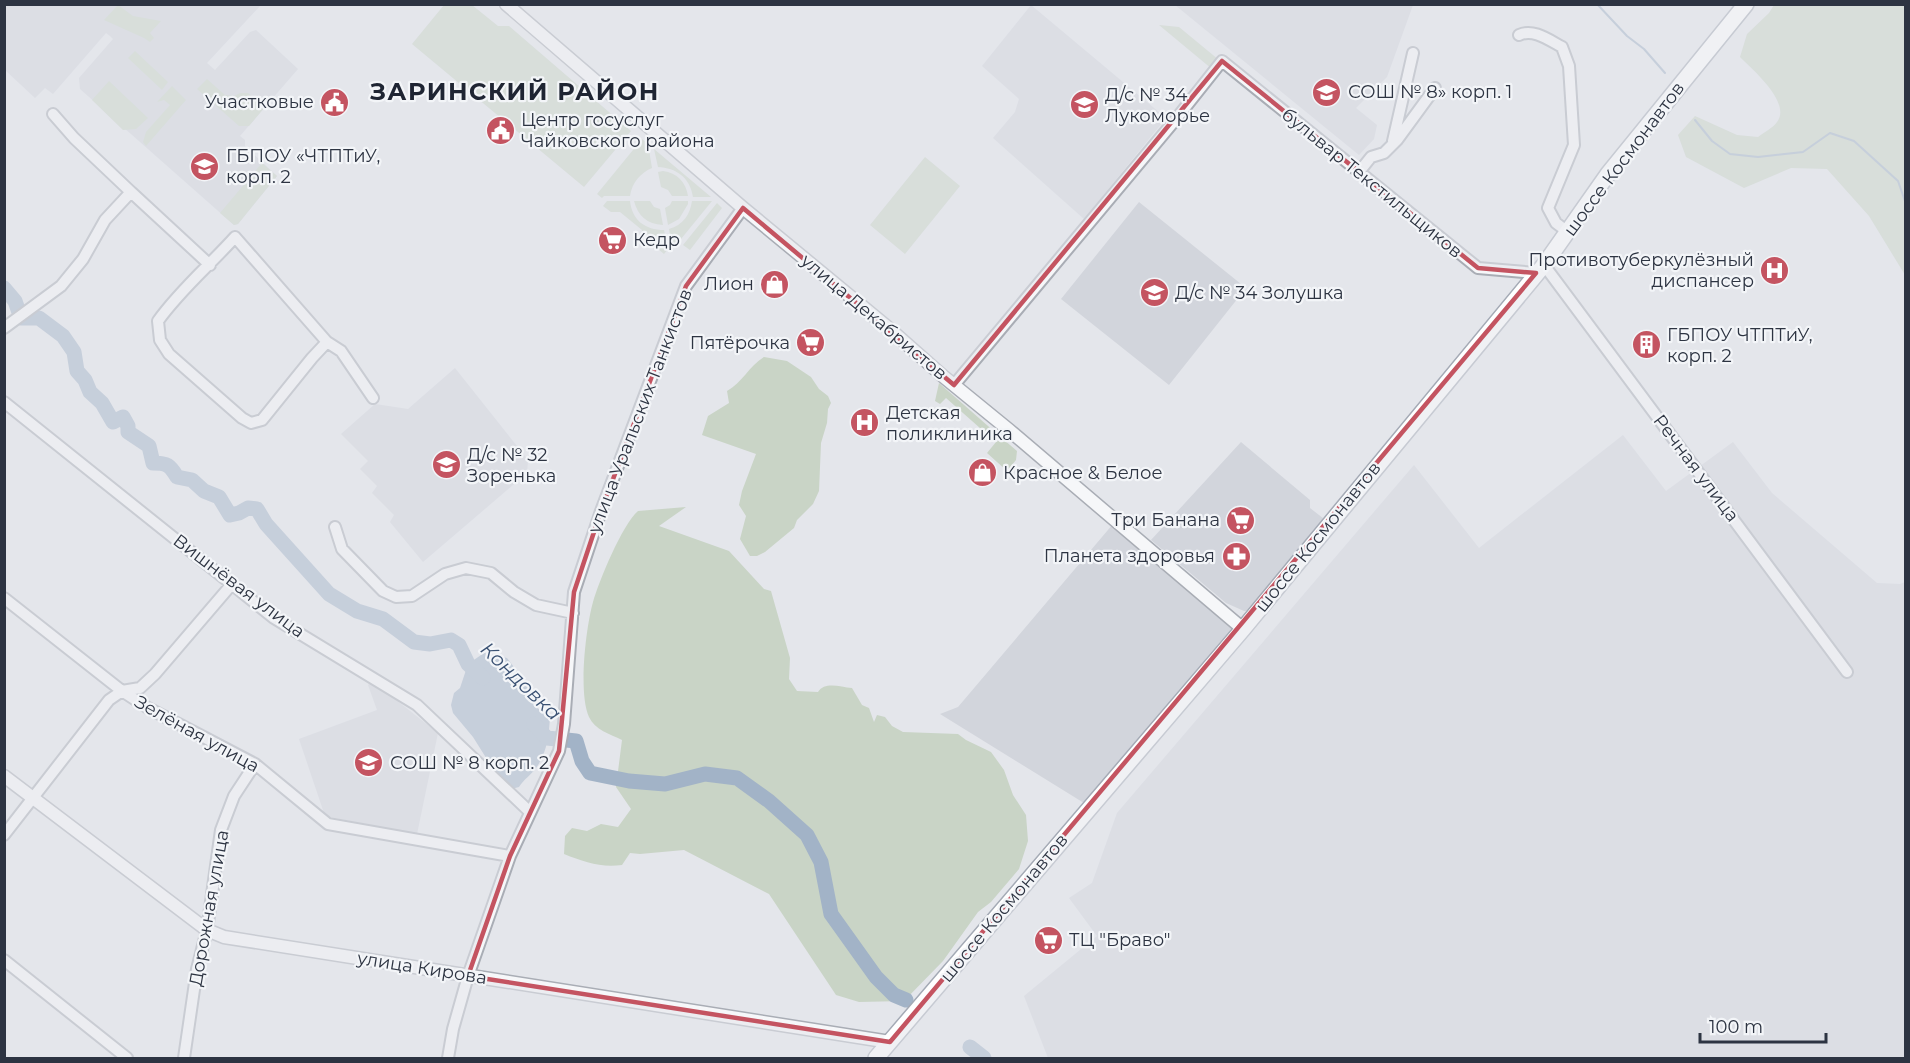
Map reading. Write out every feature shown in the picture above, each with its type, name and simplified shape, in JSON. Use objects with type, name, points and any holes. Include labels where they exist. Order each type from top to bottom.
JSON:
[{"type":"main road","name":"шоссе Космонавтов","points":[[876,1059],[1243,629],[1540,269],[1608,174],[1746,4]]},
{"type":"street","name":"улица Декабристов","points":[[506,4],[743,208],[1010,430],[1243,629]]},
{"type":"street","points":[[1519,35],[1524,32],[1541,35],[1562,47],[1569,66],[1574,145],[1548,208],[1556,224],[1568,232]]},
{"type":"street","points":[[1392,144],[1413,52]]},
{"type":"street","name":"бульвар Текстильщиков","points":[[954,385],[1222,61],[1478,268],[1540,269]]},
{"type":"street","points":[[1359,172],[1371,157],[1384,153],[1435,88]]},
{"type":"street","points":[[53,114],[74,138],[210,265]]},
{"type":"street","points":[[12,320],[61,286],[83,259],[105,220],[131,192]]},
{"type":"street","name":"улица Уральских Танкистов","points":[[448,1059],[453,1029],[468,976],[510,856],[559,751],[564,724],[574,592],[601,511],[686,286],[743,208]]},
{"type":"street","points":[[327,342],[262,420],[251,423],[242,418],[169,354],[160,340],[158,321],[174,299],[210,265],[235,237],[327,342],[341,351],[373,398]]},
{"type":"street","name":"Речная улица","points":[[1540,269],[1847,672]]},
{"type":"street","name":"Вишнёвая улица","points":[[4,402],[274,618],[417,705],[530,812]]},
{"type":"street","points":[[335,527],[342,549],[383,591],[396,597],[412,596],[445,574],[466,568],[490,573],[514,592],[536,605],[573,613]]},
{"type":"street","points":[[4,835],[109,700],[122,692],[140,687],[155,674],[232,584]]},
{"type":"street","name":"Зелёная улица","points":[[4,598],[122,692],[255,764],[328,824],[510,856]]},
{"type":"street","name":"Дорожная улица","points":[[184,1059],[196,969],[207,930],[221,830],[234,796],[255,764]]},
{"type":"street","name":"улица Кирова","points":[[4,776],[35,797],[207,930],[224,937],[890,1042]]},
{"type":"street","points":[[4,960],[127,1059]]},
{"type":"highlighted area","points":[[1222,61],[1478,268],[1536,273],[890,1042],[468,976],[510,856],[559,751],[574,592],[601,511],[686,286],[743,208],[954,385]]},
{"type":"shaded area","points":[[4,5],[261,5],[207,63],[215,70],[250,32],[256,30],[298,69],[240,136],[245,140],[245,146],[277,176],[238,224],[234,225],[80,89],[79,78],[113,39],[110,36],[106,33],[53,94],[45,88],[35,98],[5,70]]},
{"type":"shaded area","name":"Д/с № 34 Лукоморье","points":[[1031,5],[1166,118],[1084,219],[993,138],[1015,112],[1019,99],[982,66]]},
{"type":"shaded area","name":"СОШ № 8» корп. 1","points":[[1175,5],[1413,5],[1387,77],[1356,108],[1377,125],[1374,139],[1359,155]]},
{"type":"shaded area","name":"Д/с № 34 Золушка","points":[[1139,202],[1246,288],[1169,385],[1061,299]]},
{"type":"shaded area","name":"Д/с № 32 Зоренька","points":[[455,368],[528,460],[527,473],[423,562],[390,522],[394,515],[372,493],[377,486],[360,469],[368,461],[341,434],[375,404],[408,409]]},
{"type":"shaded area","points":[[1623,435],[1666,491],[1733,442],[1772,493],[1877,583],[1900,584],[1905,582],[1905,1058],[1048,1058],[1024,996],[1097,936],[1069,898],[1092,883],[1117,813],[1414,465],[1479,548]]},
{"type":"shaded area","points":[[1241,442],[1310,500],[1310,508],[1328,522],[1254,611],[1244,611],[1226,603],[1151,540]]},
{"type":"shaded area","points":[[1113,524],[1234,631],[1084,803],[940,714],[958,707]]},
{"type":"shaded area","name":"СОШ № 8 корп. 2","points":[[372,681],[438,733],[417,834],[325,816],[299,739],[377,710],[368,685]]},
{"type":"green space","points":[[118,5],[133,16],[161,21],[150,33],[154,38],[150,42],[104,20]]},
{"type":"green space","points":[[444,5],[472,5],[498,26],[509,26],[631,131],[584,187],[412,44]]},
{"type":"green space","points":[[1774,5],[1905,5],[1905,275],[1869,216],[1827,169],[1791,168],[1744,188],[1686,157],[1678,135],[1695,116],[1737,135],[1758,137],[1777,122],[1780,114],[1775,96],[1740,57],[1747,34]]},
{"type":"green space","points":[[1159,25],[1179,27],[1219,60],[1212,69]]},
{"type":"green space","points":[[135,51],[168,82],[162,90],[128,58]]},
{"type":"green space","points":[[207,79],[225,95],[248,93],[265,107],[249,126],[239,126],[197,89]]},
{"type":"green space","points":[[109,81],[148,118],[136,129],[123,130],[92,100]]},
{"type":"green space","points":[[172,86],[186,100],[146,146],[143,142],[146,132],[170,105],[164,100],[157,102]]},
{"type":"green space","points":[[642,139],[648,144],[652,168],[637,179],[630,196],[604,196],[602,198],[597,194]]},
{"type":"green space","points":[[654,149],[711,197],[693,197],[689,184],[681,175],[671,169],[658,167]]},
{"type":"green space","points":[[925,157],[960,186],[905,254],[870,225]]},
{"type":"green space","points":[[262,163],[277,176],[238,224],[234,225],[220,213]]},
{"type":"green space","points":[[663,171],[680,179],[688,196],[672,196],[668,190],[661,187],[658,172]]},
{"type":"green space","points":[[607,201],[630,201],[633,214],[641,223],[657,230],[664,230],[668,249],[664,254],[642,235],[642,230],[620,212],[611,212],[603,206]]},
{"type":"green space","points":[[634,201],[650,201],[654,207],[660,209],[663,225],[652,223],[644,218]]},
{"type":"green space","points":[[672,201],[688,201],[688,204],[679,219],[668,225],[665,208]]},
{"type":"green space","points":[[692,201],[712,201],[672,250],[669,229],[685,219]]},
{"type":"green space","points":[[717,203],[722,208],[690,250],[683,245]]},
{"type":"green space","points":[[764,357],[787,361],[811,377],[819,389],[828,396],[831,403],[821,443],[819,491],[813,504],[797,520],[794,528],[765,552],[757,556],[750,556],[740,539],[746,516],[739,505],[756,454],[702,435],[708,416],[729,403],[727,391]]},
{"type":"green space","points":[[939,383],[996,433],[989,436],[946,398],[940,404],[935,401]]},
{"type":"green space","points":[[1003,439],[1017,451],[1016,460],[1007,471],[987,453],[996,442]]},
{"type":"green space","points":[[686,507],[659,526],[729,551],[764,589],[771,591],[790,658],[789,679],[797,691],[818,692],[829,686],[852,688],[862,705],[869,708],[874,722],[877,715],[885,717],[892,726],[903,732],[958,734],[991,752],[1004,770],[1013,795],[1026,815],[1028,841],[1019,869],[991,902],[978,912],[943,961],[904,1001],[859,1002],[836,995],[769,894],[684,850],[630,853],[622,865],[614,866],[593,864],[564,854],[565,836],[572,828],[587,831],[601,824],[618,827],[631,809],[616,787],[622,740],[595,725],[589,717],[586,706],[584,677],[586,643],[590,613],[596,593],[618,540],[638,511]]},
{"type":"water","points":[[484,653],[507,658],[532,691],[537,708],[550,716],[547,744],[540,762],[519,787],[511,789],[505,788],[473,737],[453,713],[451,705],[454,693],[460,688],[468,664]]},
{"type":"waterway","points":[[1597,4],[1627,36],[1644,49],[1665,73]]},
{"type":"waterway","points":[[1695,120],[1712,141],[1730,154],[1758,157],[1803,152],[1830,133],[1854,141],[1898,181],[1906,204]]},
{"type":"waterway","name":"Кондовка","points":[[4,288],[15,301],[21,318],[39,318],[63,336],[74,352],[77,371],[85,380],[90,392],[102,403],[113,422],[123,417],[128,426],[128,432],[149,446],[153,463],[168,466],[177,477],[192,480],[204,491],[219,497],[230,515],[248,508],[257,509],[266,524],[329,594],[357,611],[383,619],[414,642],[430,644],[451,640],[459,645],[468,664],[483,678]]},
{"type":"waterway","name":"Кондовка","points":[[534,724],[547,738],[576,741],[582,761],[590,773],[629,781],[665,784],[705,774],[737,778],[769,801],[807,835],[821,862],[831,914],[876,977],[894,995],[906,1000]]},
{"type":"waterway","name":"Кондовка","points":[[970,1047],[984,1058]]},
{"type":"place","name":"СОШ № 8» корп. 1","points":[[1327,92]]},
{"type":"place","name":"Участковые","points":[[335,102]]},
{"type":"place","name":"Д/с № 34 Лукоморье","points":[[1084,105]]},
{"type":"place","name":"Центр госуслуг Чайковского района","points":[[500,130]]},
{"type":"place","name":"ГБПОУ «ЧТПТиУ, корп. 2","points":[[205,166]]},
{"type":"place","name":"Кедр","points":[[612,240]]},
{"type":"place","name":"Противотуберкулёзный диспансер","points":[[1775,270]]},
{"type":"place","name":"Лион","points":[[775,284]]},
{"type":"place","name":"Д/с № 34 Золушка","points":[[1154,293]]},
{"type":"place","name":"Пятёрочка","points":[[811,343]]},
{"type":"place","name":"ГБПОУ ЧТПТиУ, корп. 2","points":[[1646,345]]},
{"type":"place","name":"Детская поликлиника","points":[[865,423]]},
{"type":"place","name":"Д/с № 32 Зоренька","points":[[446,465]]},
{"type":"place","name":"Красное & Белое","points":[[982,473]]},
{"type":"place","name":"Три Банана","points":[[1241,520]]},
{"type":"place","name":"Планета здоровья","points":[[1236,556]]},
{"type":"place","name":"СОШ № 8 корп. 2","points":[[369,763]]},
{"type":"place","name":"ТЦ \"Браво\"","points":[[1048,940]]},
{"type":"district","name":"ЗАРИНСКИЙ РАЙОН","points":[[515,91]]}]
